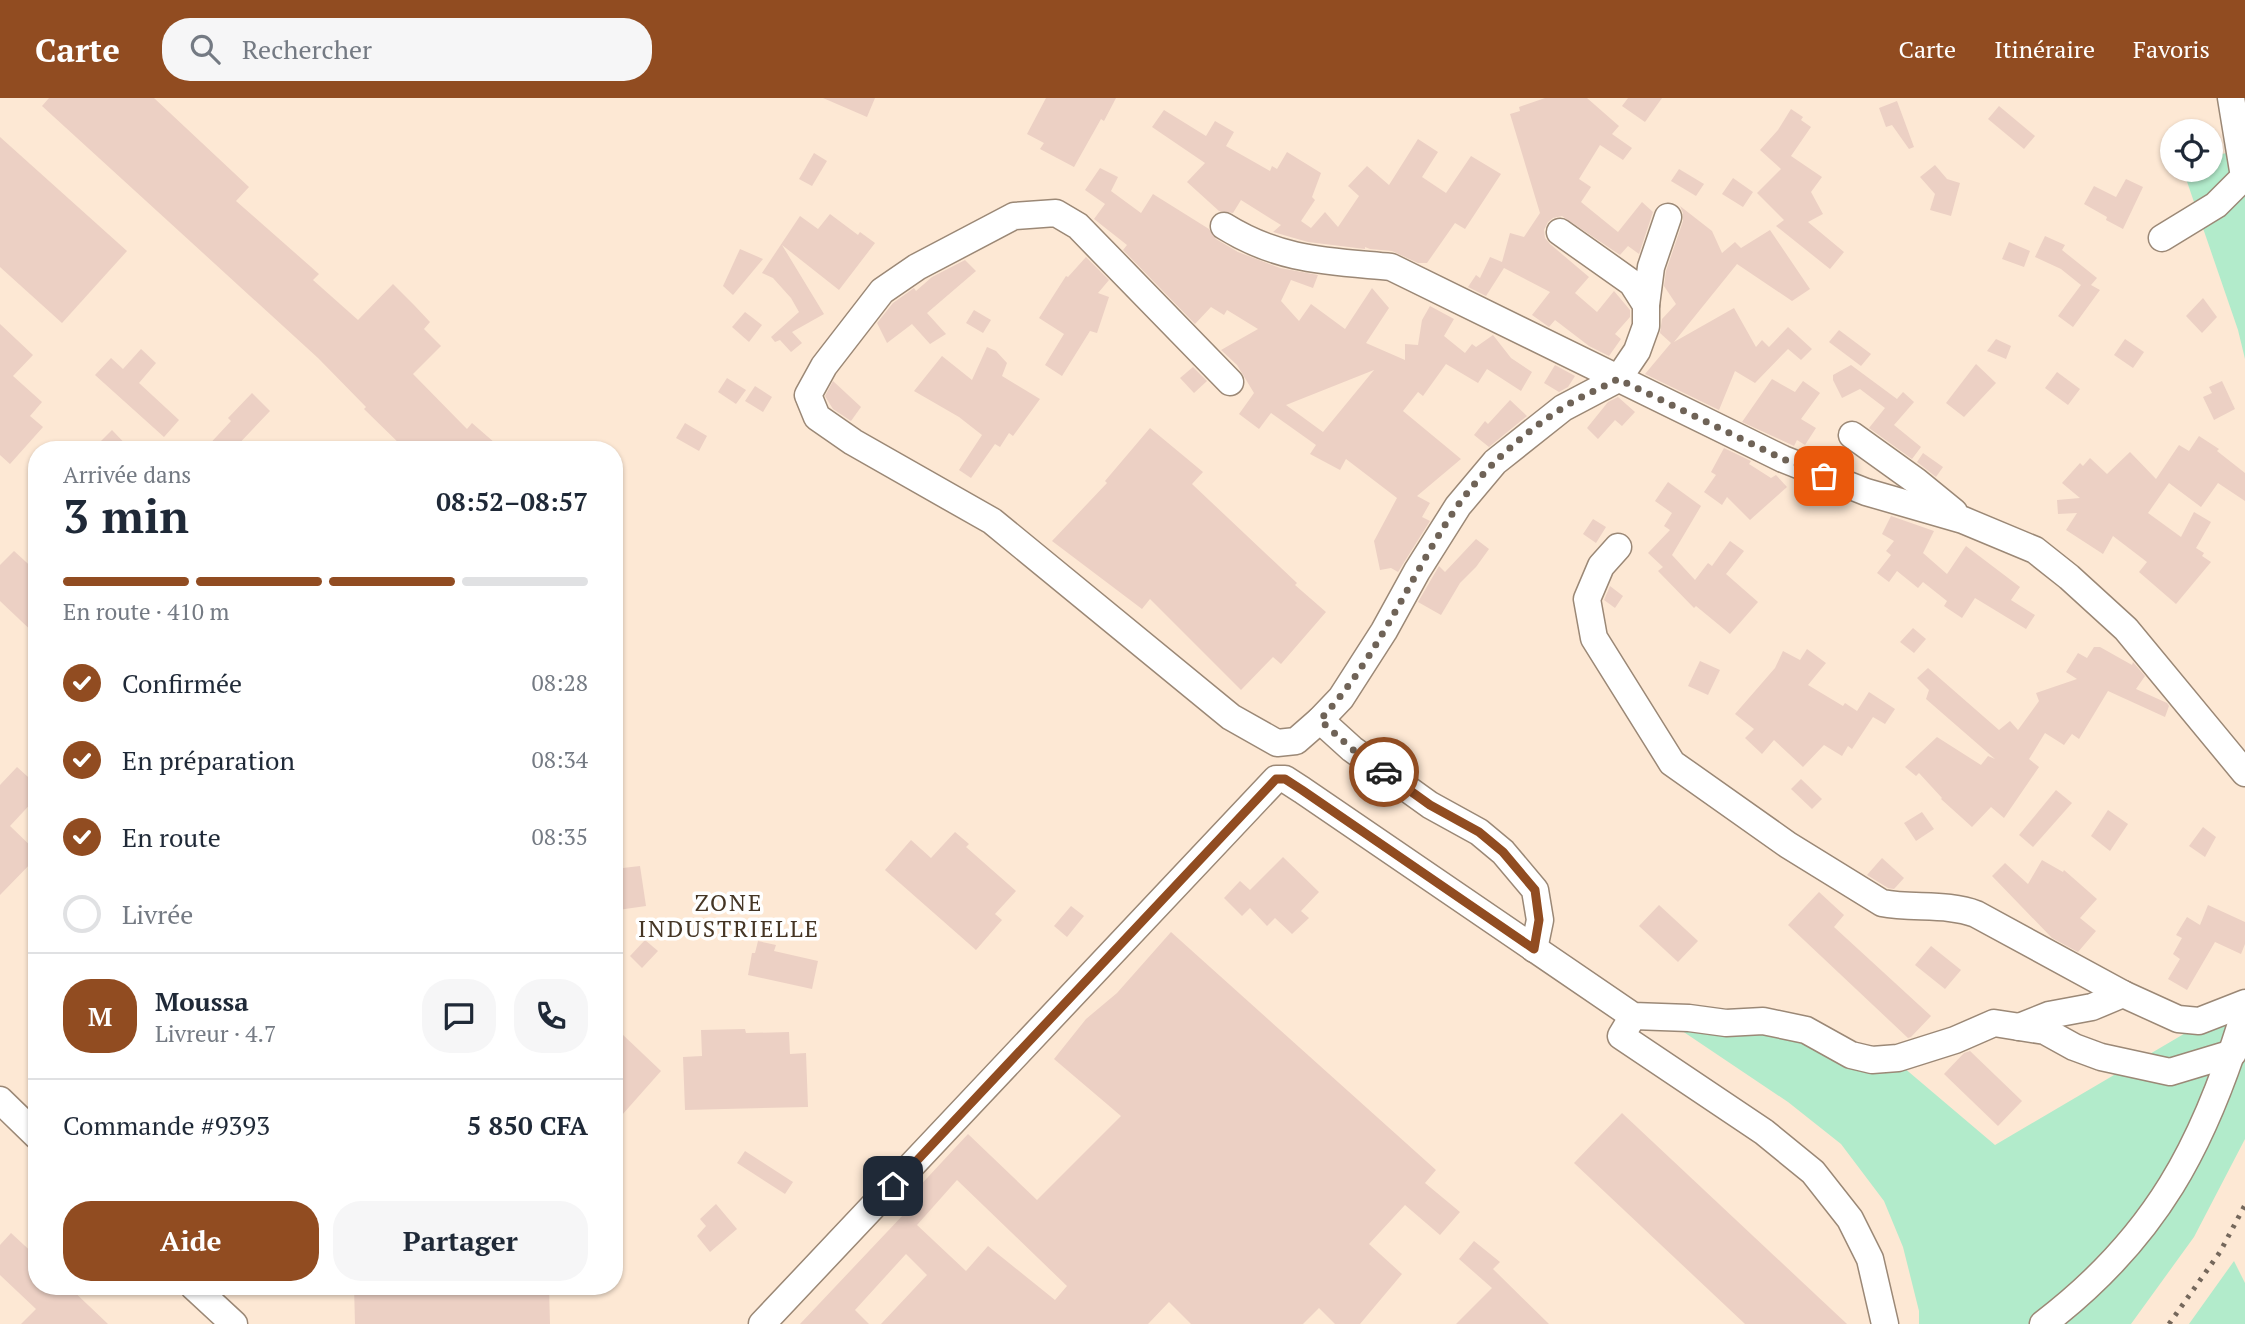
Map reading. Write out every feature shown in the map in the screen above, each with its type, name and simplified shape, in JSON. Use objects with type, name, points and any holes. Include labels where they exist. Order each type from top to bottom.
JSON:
[{"type":"street","points":[[2162,238],[2216,205],[2244,177],[2231,98]]},
{"type":"street","points":[[1230,382],[1078,226],[1056,213],[1014,216],[917,267],[882,291],[824,366],[808,395],[817,417],[852,442],[992,521],[1231,717],[1277,743],[1296,741],[1341,698],[1458,506],[1495,462],[1563,408],[1618,379],[1637,351],[1646,326],[1651,267],[1668,217]]},
{"type":"street","points":[[1224,226],[1240,237],[1280,254],[1391,267],[1783,459],[1866,492],[1963,520],[2035,550],[2126,629],[2245,773]]},
{"type":"street","points":[[1560,232],[1632,284],[1646,305]]},
{"type":"street","points":[[1852,435],[1916,481],[1963,520]]},
{"type":"street","points":[[1618,547],[1601,566],[1587,599],[1594,638],[1672,763],[1788,845],[1882,903],[1964,909],[2123,994],[2178,1020],[2199,1021],[2245,1003]]},
{"type":"street","points":[[1320,720],[1352,749],[1430,805],[1479,832],[1503,852],[1535,890],[1539,920],[1534,949]]},
{"type":"street","points":[[762,1324],[1271,783],[1280,778],[1302,790],[1633,1016],[1689,1017],[1726,1023],[1763,1021],[1806,1030],[1851,1055],[1872,1060],[1898,1058],[1955,1040],[1994,1023],[2045,1031],[2074,1047],[2101,1057],[2170,1072],[2233,1053]]},
{"type":"street","points":[[2018,1027],[2049,1015],[2092,1007],[2123,994]]},
{"type":"street","points":[[2043,1324],[2068,1305],[2109,1266],[2153,1214],[2191,1154],[2233,1053],[2245,1011]]},
{"type":"street","points":[[1633,1016],[1621,1036],[1764,1132],[1813,1172],[1850,1219],[1870,1259],[1885,1324]]},
{"type":"street","points":[[0,1100],[28,1127]]},
{"type":"street","points":[[203,1295],[234,1324]]},
{"type":"green space","points":[[2221,98],[2245,98],[2245,359],[2238,330],[2187,182],[2223,182],[2223,154],[2233,152]]},
{"type":"green space","points":[[2245,998],[2245,1139],[2194,1237],[2131,1324],[1919,1324],[1919,1311],[1903,1247],[1884,1201],[1841,1144],[1788,1102],[1642,1004],[1903,1067],[1995,1145]]},
{"type":"green space","points":[[2234,1261],[2245,1283],[2245,1324],[2189,1324]]},
{"type":"building","points":[[49,98],[154,98],[249,187],[236,201],[319,274],[313,280],[358,320],[393,284],[414,305],[430,322],[424,329],[441,346],[413,374],[467,429],[472,423],[493,441],[397,441],[318,358],[42,106]]},
{"type":"building","points":[[823,98],[875,98],[867,117]]},
{"type":"building","points":[[1046,98],[1116,98],[1074,167],[1040,149],[1044,143],[1027,134]]},
{"type":"building","points":[[1545,98],[1587,98],[1619,126],[1612,134],[1632,148],[1623,160],[1600,145],[1579,179],[1591,187],[1581,202],[1618,232],[1642,202],[1653,212],[1639,254],[1628,246],[1620,255],[1562,216],[1553,218],[1544,230],[1545,238],[1550,244],[1589,277],[1575,293],[1597,312],[1614,291],[1630,310],[1630,317],[1615,334],[1621,339],[1609,356],[1589,346],[1555,320],[1549,327],[1532,315],[1550,292],[1504,268],[1486,296],[1468,287],[1476,275],[1480,278],[1490,257],[1502,262],[1510,233],[1524,237],[1540,213],[1510,114],[1520,111],[1519,107]]},
{"type":"building","points":[[1628,98],[1662,98],[1645,122],[1622,106]]},
{"type":"building","points":[[1897,101],[1914,147],[1909,149],[1892,125],[1886,127],[1879,108]]},
{"type":"building","points":[[1999,106],[2035,136],[2024,149],[1988,119]]},
{"type":"building","points":[[1791,109],[1811,127],[1791,156],[1822,177],[1811,192],[1823,214],[1808,222],[1844,252],[1830,269],[1776,226],[1784,220],[1757,193],[1781,169],[1760,150],[1778,130]]},
{"type":"building","points":[[1164,110],[1206,136],[1215,121],[1234,132],[1226,146],[1270,171],[1272,166],[1277,169],[1287,152],[1321,173],[1312,197],[1315,200],[1301,221],[1311,228],[1325,212],[1338,227],[1359,196],[1348,186],[1367,166],[1389,185],[1418,139],[1438,152],[1422,177],[1446,193],[1471,156],[1501,174],[1465,229],[1455,223],[1427,263],[1418,263],[1392,251],[1308,242],[1273,232],[1281,225],[1241,200],[1233,213],[1219,211],[1187,182],[1205,163],[1152,127]]},
{"type":"building","points":[[0,137],[127,251],[62,323],[0,267]]},
{"type":"building","points":[[814,153],[827,161],[812,186],[799,179]]},
{"type":"building","points":[[1935,165],[1947,179],[1960,183],[1951,216],[1930,210],[1935,194],[1920,177]]},
{"type":"building","points":[[1100,168],[1118,177],[1111,191],[1141,213],[1153,194],[1209,229],[1216,239],[1238,252],[1280,268],[1318,275],[1313,288],[1291,280],[1281,301],[1299,321],[1311,304],[1345,329],[1372,288],[1389,308],[1366,343],[1405,360],[1405,344],[1418,345],[1422,320],[1430,306],[1454,319],[1444,336],[1465,353],[1472,344],[1476,347],[1493,335],[1511,358],[1532,372],[1521,391],[1487,369],[1478,383],[1446,364],[1423,396],[1418,392],[1403,411],[1461,459],[1417,496],[1430,503],[1422,517],[1430,521],[1398,572],[1391,568],[1380,570],[1374,541],[1397,498],[1346,459],[1340,470],[1310,454],[1316,445],[1271,413],[1259,429],[1239,414],[1254,393],[1237,365],[1221,350],[1258,329],[1227,310],[1224,315],[1211,307],[1195,324],[1123,250],[1127,245],[1094,219],[1105,204],[1085,190]],"holes":[[[1374,370],[1323,432],[1286,405]]]},
{"type":"building","points":[[1679,169],[1704,184],[1696,196],[1671,181]]},
{"type":"building","points":[[1733,178],[1753,192],[1743,207],[1722,194]]},
{"type":"building","points":[[2126,179],[2143,187],[2123,229],[2084,204],[2094,186],[2116,197]]},
{"type":"building","points":[[1680,206],[1712,231],[1722,253],[1735,242],[1741,248],[1770,230],[1810,289],[1792,301],[1737,264],[1674,342],[1734,308],[1756,347],[1762,340],[1769,347],[1788,327],[1812,349],[1801,360],[1788,349],[1755,383],[1735,371],[1719,410],[1645,374],[1671,343],[1660,333],[1662,319],[1676,304],[1664,286],[1666,271],[1683,221]]},
{"type":"building","points":[[830,214],[858,235],[860,232],[875,243],[839,290],[782,245],[824,314],[792,332],[802,343],[791,352],[780,340],[775,342],[771,337],[799,312],[791,298],[773,278],[762,273],[800,216],[818,229]]},
{"type":"building","points":[[2045,236],[2065,245],[2062,250],[2097,278],[2091,285],[2100,290],[2073,327],[2058,316],[2081,285],[2061,269],[2035,257]]},
{"type":"building","points":[[2009,242],[2030,251],[2024,267],[2002,259]]},
{"type":"building","points":[[740,249],[763,259],[733,295],[723,286]]},
{"type":"building","points":[[1086,257],[1109,280],[1098,293],[1109,297],[1097,333],[1090,331],[1062,376],[1045,365],[1064,334],[1039,318],[1066,276],[1068,277]]},
{"type":"building","points":[[965,260],[976,271],[927,313],[946,334],[930,344],[912,324],[887,343],[877,323],[893,303],[914,288],[916,291],[932,277]]},
{"type":"building","points":[[2203,298],[2217,317],[2202,333],[2186,316]]},
{"type":"building","points":[[974,310],[991,320],[983,333],[966,323]]},
{"type":"building","points":[[745,312],[762,325],[749,342],[732,327]]},
{"type":"building","points":[[0,324],[33,355],[13,376],[42,402],[30,416],[43,427],[10,464],[0,455]]},
{"type":"building","points":[[1839,330],[1871,354],[1861,366],[1829,342]]},
{"type":"building","points":[[1996,339],[2011,346],[2006,359],[1987,351]]},
{"type":"building","points":[[2125,339],[2144,352],[2133,368],[2114,355]]},
{"type":"building","points":[[987,347],[996,351],[1007,363],[1002,376],[1040,399],[1013,436],[1009,433],[1000,447],[995,444],[971,478],[959,470],[982,435],[959,417],[914,391],[942,356],[972,380]]},
{"type":"building","points":[[141,349],[156,363],[139,383],[179,420],[164,437],[95,375],[111,358],[123,369]]},
{"type":"building","points":[[1976,364],[1996,383],[1964,417],[1946,403]]},
{"type":"building","points":[[1555,365],[1575,376],[1568,387],[1559,392],[1544,383]]},
{"type":"building","points":[[1851,365],[1897,399],[1903,392],[1914,402],[1894,425],[1921,447],[1912,459],[1869,428],[1885,408],[1860,389],[1842,398],[1833,375]]},
{"type":"building","points":[[1193,367],[1207,381],[1194,393],[1180,378]]},
{"type":"building","points":[[2057,372],[2080,389],[2068,405],[2045,388]]},
{"type":"building","points":[[727,378],[746,390],[736,404],[718,392]]},
{"type":"building","points":[[1772,379],[1795,392],[1803,381],[1820,393],[1801,419],[1816,428],[1805,445],[1797,440],[1794,446],[1742,422]]},
{"type":"building","points":[[833,381],[861,407],[851,421],[833,409],[825,396]]},
{"type":"building","points":[[2222,381],[2235,409],[2214,420],[2203,397],[2212,393],[2209,387]]},
{"type":"building","points":[[755,386],[772,397],[763,412],[745,401]]},
{"type":"building","points":[[252,393],[270,411],[242,441],[212,441],[231,421],[228,418]]},
{"type":"building","points":[[1618,397],[1635,412],[1622,426],[1615,420],[1598,439],[1587,428],[1608,402]]},
{"type":"building","points":[[1510,400],[1527,416],[1489,447],[1474,435],[1485,421],[1488,424]]},
{"type":"building","points":[[685,423],[707,436],[699,451],[676,438]]},
{"type":"building","points":[[1150,428],[1203,472],[1192,484],[1326,612],[1281,664],[1273,657],[1241,690],[1150,599],[1142,609],[1052,541],[1107,483],[1105,481]]},
{"type":"building","points":[[112,430],[122,441],[101,441]]},
{"type":"building","points":[[2199,436],[2219,449],[2217,451],[2245,473],[2245,501],[2218,483],[2201,507],[2169,483],[2148,513],[2181,537],[2194,512],[2211,522],[2196,548],[2211,562],[2176,604],[2139,572],[2147,562],[2113,536],[2103,554],[2066,530],[2077,513],[2058,514],[2057,500],[2080,498],[2062,483],[2080,463],[2083,466],[2090,458],[2107,474],[2130,452],[2156,479],[2179,445],[2189,451]]},
{"type":"building","points":[[1724,448],[1751,461],[1749,464],[1771,478],[1776,475],[1787,487],[1750,520],[1727,497],[1722,505],[1704,492],[1716,475],[1711,472]]},
{"type":"building","points":[[1923,453],[1943,467],[1936,477],[1917,462]]},
{"type":"building","points":[[1668,482],[1701,506],[1672,555],[1695,580],[1708,563],[1712,566],[1730,541],[1744,551],[1726,574],[1758,602],[1730,634],[1696,606],[1694,608],[1658,571],[1663,567],[1648,553],[1670,530],[1664,526],[1672,513],[1655,501]]},
{"type":"building","points":[[1891,516],[1934,531],[1923,553],[1947,574],[1966,546],[2020,587],[2011,600],[2035,615],[2026,629],[1975,598],[1962,618],[1944,606],[1947,601],[1923,582],[1918,588],[1897,571],[1889,582],[1877,573],[1891,555],[1886,551],[1894,541],[1882,534]]},
{"type":"building","points":[[1593,519],[1606,527],[1596,543],[1583,534]]},
{"type":"building","points":[[1476,539],[1489,549],[1460,583],[1441,615],[1418,602],[1439,566],[1445,572]]},
{"type":"building","points":[[14,551],[28,564],[28,627],[0,601],[0,565]]},
{"type":"building","points":[[1610,586],[1623,596],[1615,608],[1604,600]]},
{"type":"building","points":[[1913,628],[1926,639],[1914,653],[1900,642]]},
{"type":"building","points":[[2094,647],[2100,647],[2132,665],[2133,662],[2145,676],[2136,689],[2167,703],[2169,706],[2165,717],[2108,691],[2079,739],[2072,734],[2064,745],[2045,733],[2029,759],[2039,767],[2004,818],[1991,807],[1972,827],[1941,799],[1919,773],[1916,776],[1905,767],[1937,737],[1981,765],[1988,756],[1995,759],[1926,699],[1929,690],[1917,678],[1928,668],[1999,730],[2010,721],[2018,730],[2039,701],[2036,693],[2077,679],[2066,672],[2078,653],[2087,658]]},
{"type":"building","points":[[1807,649],[1826,663],[1808,685],[1843,706],[1845,703],[1857,711],[1869,692],[1895,709],[1885,724],[1873,717],[1852,749],[1848,746],[1842,756],[1824,745],[1803,767],[1774,740],[1762,754],[1745,738],[1754,729],[1735,714],[1775,668],[1783,651],[1800,660]]},
{"type":"building","points":[[1700,661],[1720,670],[1708,695],[1688,686]]},
{"type":"building","points":[[17,767],[28,777],[28,807],[10,826],[28,843],[28,866],[0,895],[0,785]]},
{"type":"building","points":[[1801,779],[1822,799],[1812,809],[1791,789]]},
{"type":"building","points":[[2056,790],[2072,803],[2033,847],[2019,835]]},
{"type":"building","points":[[2108,810],[2128,824],[2110,851],[2091,836]]},
{"type":"building","points":[[1922,812],[1934,829],[1916,841],[1904,823]]},
{"type":"building","points":[[2203,827],[2216,837],[2205,857],[2189,846]]},
{"type":"building","points":[[955,832],[969,844],[966,847],[1016,891],[995,914],[1002,920],[976,950],[885,870],[911,840],[931,858]]},
{"type":"building","points":[[1283,857],[1319,892],[1301,911],[1309,918],[1292,934],[1275,918],[1267,926],[1250,908],[1242,916],[1224,898],[1240,881],[1250,890]]},
{"type":"building","points":[[1882,858],[1904,878],[1894,889],[1867,875]]},
{"type":"building","points":[[2042,860],[2063,872],[2064,870],[2097,899],[2080,918],[2096,931],[2078,952],[2052,938],[1992,876],[2005,863],[2028,884]]},
{"type":"building","points":[[640,866],[646,906],[623,909],[623,868]]},
{"type":"building","points":[[1819,892],[1844,915],[1834,927],[1931,1016],[1911,1037],[1908,1038],[1788,925]]},
{"type":"building","points":[[1659,905],[1698,941],[1678,962],[1639,926]]},
{"type":"building","points":[[2208,905],[2245,922],[2245,944],[2241,954],[2215,942],[2187,990],[2168,979],[2180,959],[2173,954],[2182,938],[2176,935],[2187,917],[2200,925]]},
{"type":"building","points":[[1071,906],[1084,916],[1067,937],[1054,926]]},
{"type":"building","points":[[1171,932],[1436,1170],[1425,1183],[1460,1212],[1440,1235],[1405,1205],[1369,1244],[1402,1274],[1360,1324],[1335,1324],[1319,1308],[1303,1324],[1191,1324],[1169,1302],[1148,1324],[881,1324],[927,1275],[906,1254],[855,1310],[869,1324],[800,1324],[921,1196],[915,1191],[968,1134],[1037,1200],[1121,1116],[1054,1059],[1086,1019],[1117,993]],"holes":[[[957,1180],[1067,1286],[1055,1300],[988,1246],[966,1271],[917,1225]]]},
{"type":"building","points":[[645,940],[658,951],[642,968],[630,956]]},
{"type":"building","points":[[758,941],[776,945],[774,951],[818,961],[812,989],[748,975],[752,953],[755,953]]},
{"type":"building","points":[[1931,946],[1961,970],[1945,989],[1915,965]]},
{"type":"building","points":[[745,1029],[746,1033],[789,1032],[790,1054],[806,1053],[808,1107],[685,1110],[683,1057],[702,1056],[701,1030]]},
{"type":"building","points":[[623,1035],[661,1071],[623,1114]]},
{"type":"building","points":[[1970,1051],[2022,1101],[1998,1126],[1944,1074],[1964,1053]]},
{"type":"building","points":[[1622,1113],[1847,1324],[1745,1324],[1574,1163]]},
{"type":"building","points":[[745,1151],[793,1182],[785,1194],[737,1163]]},
{"type":"building","points":[[716,1204],[737,1229],[710,1252],[697,1236],[706,1226],[700,1219]]},
{"type":"building","points":[[11,1233],[28,1249],[28,1295],[77,1295],[108,1324],[21,1324],[36,1309],[0,1275],[0,1245]]},
{"type":"building","points":[[1474,1241],[1500,1262],[1493,1269],[1549,1324],[1456,1324],[1492,1288],[1459,1259]]},
{"type":"building","points":[[354,1295],[549,1295],[550,1324],[355,1324]]},
{"type":"railway","points":[[2169,1324],[2220,1252],[2245,1205]]},
{"type":"way so far","points":[[1384,772],[1352,749],[1320,720],[1341,698],[1458,506],[1495,462],[1533,429],[1563,408],[1618,379],[1824,476]]},
{"type":"district","name":"ZONE INDUSTRIELLE","points":[[729,915]]},
{"type":"route","points":[[893,1186],[1276,779],[1285,779],[1302,790],[1534,949],[1539,920],[1535,890],[1503,852],[1479,832],[1430,805],[1384,772]]}]
